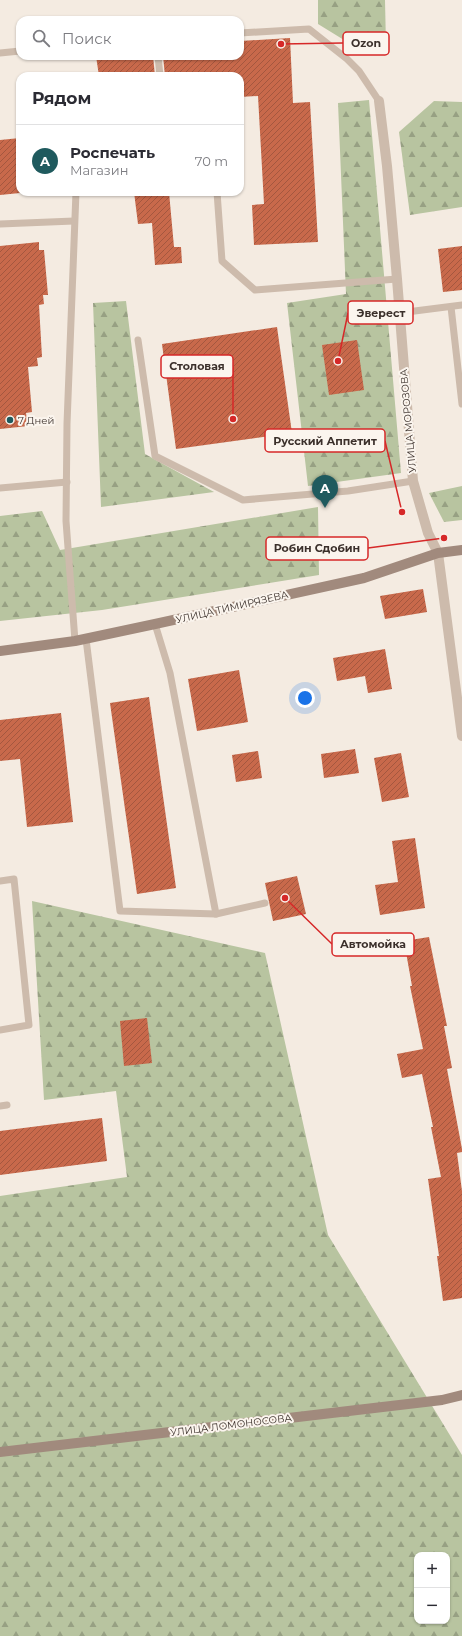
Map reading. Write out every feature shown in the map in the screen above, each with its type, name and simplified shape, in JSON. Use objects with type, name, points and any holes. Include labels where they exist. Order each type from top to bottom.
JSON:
[{"type":"main road","name":"УЛИЦА ТИМИРЯЗЕВА","points":[[0,651],[75,641],[155,624],[364,578],[438,553],[462,550]]},
{"type":"main road","name":"УЛИЦА ЛОМОНОСОВА","points":[[0,1452],[442,1400],[462,1395]]},
{"type":"street","name":"УЛИЦА МОРОЗОВА","points":[[379,100],[387,166],[413,481],[428,533],[438,553],[462,736]]},
{"type":"lane","points":[[244,33],[309,29],[347,59],[359,71],[379,100]]},
{"type":"lane","points":[[0,53],[16,51]]},
{"type":"lane","points":[[158,60],[160,72]]},
{"type":"lane","points":[[75,641],[66,521],[67,424],[76,196]]},
{"type":"lane","points":[[217,196],[222,261],[255,290],[397,279]]},
{"type":"lane","points":[[0,224],[74,221]]},
{"type":"lane","points":[[399,314],[462,305]]},
{"type":"lane","points":[[451,307],[462,404]]},
{"type":"lane","points":[[138,340],[155,456],[242,500],[348,491],[413,481]]},
{"type":"lane","points":[[0,488],[67,482]]},
{"type":"lane","points":[[155,624],[170,673],[216,914]]},
{"type":"lane","points":[[86,639],[120,911],[216,914],[265,902]]},
{"type":"lane","points":[[0,881],[14,879],[30,1025],[0,1030]]},
{"type":"green space","points":[[318,0],[385,0],[386,46],[357,48],[318,24]]},
{"type":"green space","points":[[369,100],[401,473],[308,486],[287,303],[346,294],[338,103]]},
{"type":"green space","points":[[434,101],[462,102],[462,207],[410,215],[399,132]]},
{"type":"green space","points":[[126,301],[145,454],[214,492],[101,507],[93,303]]},
{"type":"green space","points":[[462,486],[462,520],[444,522],[429,493]]},
{"type":"green space","points":[[318,507],[319,575],[102,610],[0,621],[0,516],[42,511],[60,550]]},
{"type":"green space","points":[[32,901],[265,953],[328,1235],[462,1455],[462,1636],[0,1636],[0,1196],[127,1177],[116,1091],[44,1100]]},
{"type":"building","points":[[290,38],[293,103],[310,102],[318,242],[254,245],[252,205],[264,204],[258,96],[244,97],[244,72],[165,72],[163,60],[244,60],[244,41]]},
{"type":"building","points":[[97,60],[153,60],[155,72],[98,72]]},
{"type":"building","points":[[16,138],[16,193],[0,195],[0,140]]},
{"type":"building","points":[[134,196],[169,196],[174,247],[181,247],[182,263],[155,265],[152,223],[138,224]]},
{"type":"building","points":[[39,242],[39,250],[44,250],[48,295],[43,295],[44,304],[39,305],[42,357],[37,358],[38,366],[28,367],[32,412],[26,413],[28,426],[0,429],[0,246]]},
{"type":"building","points":[[462,246],[462,290],[443,292],[438,249]]},
{"type":"building","points":[[277,327],[292,433],[176,449],[162,344]]},
{"type":"building","points":[[357,340],[364,390],[329,395],[322,345]]},
{"type":"building","points":[[423,589],[427,612],[385,619],[380,596]]},
{"type":"building","points":[[385,649],[392,689],[368,693],[365,676],[337,681],[333,658]]},
{"type":"building","points":[[239,670],[248,722],[197,731],[188,679]]},
{"type":"building","points":[[149,697],[176,888],[137,894],[110,703]]},
{"type":"building","points":[[61,713],[73,822],[27,827],[20,759],[0,761],[0,720]]},
{"type":"building","points":[[355,749],[359,773],[324,778],[321,754]]},
{"type":"building","points":[[258,751],[262,778],[236,782],[232,755]]},
{"type":"building","points":[[401,753],[409,797],[382,802],[374,758]]},
{"type":"building","points":[[415,838],[425,908],[380,915],[375,885],[398,882],[392,841]]},
{"type":"building","points":[[297,876],[306,914],[273,921],[265,883]]},
{"type":"building","points":[[429,937],[447,1026],[444,1026],[452,1068],[447,1069],[462,1149],[462,1152],[457,1153],[462,1191],[462,1298],[443,1301],[437,1256],[439,1256],[428,1179],[441,1177],[431,1127],[433,1127],[422,1074],[402,1078],[397,1054],[423,1049],[410,986],[412,986],[404,941]]},
{"type":"building","points":[[147,1018],[152,1063],[124,1066],[120,1021]]},
{"type":"building","points":[[102,1118],[107,1161],[0,1175],[0,1131]]},
{"type":"place","name":"Ozon","points":[[281,44]]},
{"type":"place","name":"Эверест","points":[[338,361]]},
{"type":"place","name":"Столовая","points":[[233,419]]},
{"type":"place","name":"7 Дней","points":[[10,420]]},
{"type":"place","name":"Роспечать","points":[[325,508]]},
{"type":"place","name":"Русский Аппетит","points":[[402,512]]},
{"type":"place","name":"Робин Сдобин","points":[[444,538]]},
{"type":"place","name":"Автомойка","points":[[285,898]]}]
